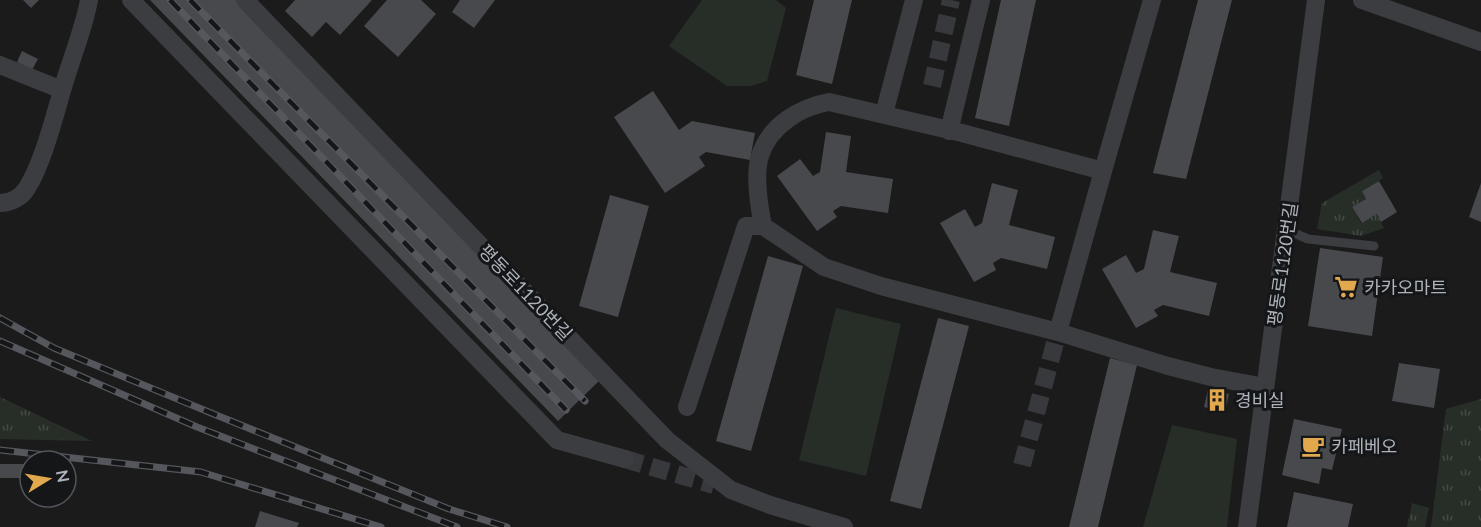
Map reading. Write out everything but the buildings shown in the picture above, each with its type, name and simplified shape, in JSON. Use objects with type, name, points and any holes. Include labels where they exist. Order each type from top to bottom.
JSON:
[{"type":"street","points":[[0,203],[16,199],[26,190],[45,143],[89,0]]},
{"type":"street","points":[[131,0],[557,441],[625,459]]},
{"type":"street","name":"평동로1120번길","points":[[245,0],[667,440],[723,488],[844,527]]},
{"type":"street","points":[[884,114],[914,0]]},
{"type":"street","points":[[949,131],[981,0]]},
{"type":"street","points":[[1058,332],[1152,0]]},
{"type":"street","name":"평동로1120번길","points":[[1247,527],[1316,0]]},
{"type":"street","points":[[1362,0],[1481,42]]},
{"type":"street","points":[[0,65],[62,90]]},
{"type":"street","points":[[763,226],[757,194],[759,157],[773,130],[795,114],[814,105],[829,102],[1103,171]]},
{"type":"street","points":[[687,407],[746,226],[763,226],[824,267],[881,286],[1058,332],[1168,366],[1265,387]]},
{"type":"lane","points":[[1287,230],[1308,238],[1374,246]]},
{"type":"green space","points":[[702,0],[776,0],[786,8],[767,81],[751,86],[727,86],[669,46]]},
{"type":"green space","points":[[1379,170],[1383,178],[1362,191],[1366,199],[1352,207],[1361,223],[1377,214],[1384,228],[1361,236],[1317,229],[1322,203]]},
{"type":"green space","points":[[836,308],[901,324],[866,476],[799,460]]},
{"type":"green space","points":[[0,397],[92,441],[0,439]]},
{"type":"green space","points":[[1481,399],[1481,527],[1431,527],[1446,409]]},
{"type":"green space","points":[[1172,425],[1237,439],[1227,527],[1143,527]]},
{"type":"green space","points":[[1412,503],[1429,508],[1425,527],[1407,527]]},
{"type":"tunnel","points":[[932,86],[951,0]]},
{"type":"tunnel","points":[[1022,465],[1058,332]]},
{"type":"tunnel","points":[[625,459],[714,485]]},
{"type":"railway","points":[[170,0],[566,410]]},
{"type":"railway","points":[[190,0],[585,401]]},
{"type":"railway","points":[[0,318],[54,348],[216,415],[449,509],[507,527]]},
{"type":"railway","points":[[0,341],[197,427],[457,527]]},
{"type":"railway","points":[[0,450],[201,472],[381,527]]},
{"type":"place","name":"카카오마트","points":[[1346,287]]},
{"type":"place","name":"경비실","points":[[1217,400]]},
{"type":"place","name":"카페베오","points":[[1313,446]]}]
